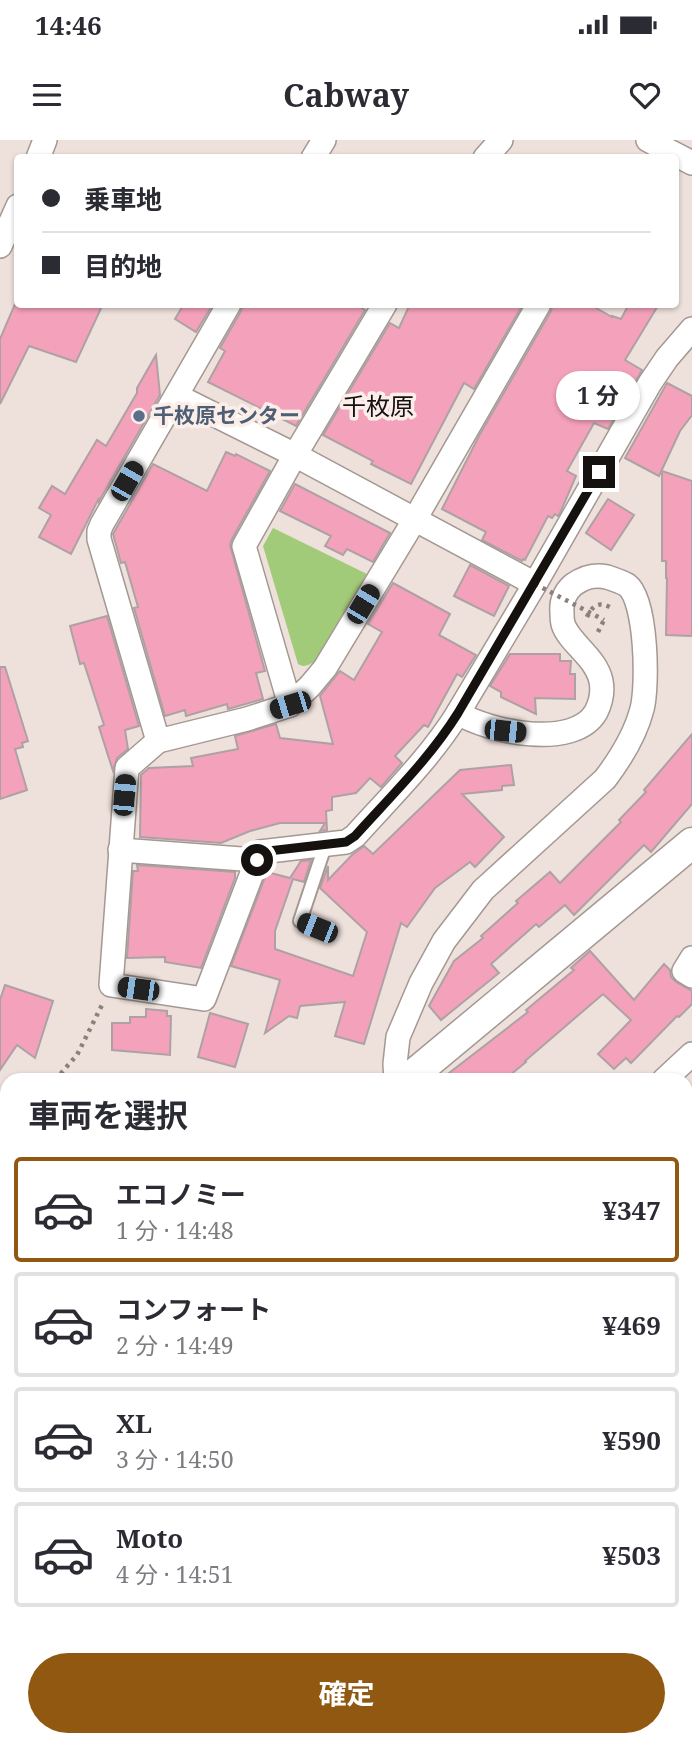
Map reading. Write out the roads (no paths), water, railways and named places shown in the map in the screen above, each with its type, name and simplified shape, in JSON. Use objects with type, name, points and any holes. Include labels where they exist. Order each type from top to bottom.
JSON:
[{"type":"street","points":[[489,154],[501,140]]},
{"type":"street","points":[[0,246],[14,215]]},
{"type":"street","points":[[158,741],[99,539],[99,531],[227,308]]},
{"type":"street","points":[[290,705],[244,547],[383,308]]},
{"type":"street","points":[[537,308],[415,519],[325,668],[310,686],[290,705],[247,719],[158,741],[127,768],[111,985],[204,999],[260,852],[346,842],[355,836],[430,752],[458,713],[535,584],[650,383],[692,329]]},
{"type":"street","points":[[177,396],[535,584]]},
{"type":"street","points":[[396,1073],[398,1037],[421,983],[444,941],[484,890],[604,779],[621,758],[631,738],[642,708],[646,674],[641,621],[629,586],[593,575],[579,580],[568,589],[561,604],[563,626],[596,668],[601,682],[601,702],[594,715],[583,726],[544,734],[514,732],[468,719],[458,713]]},
{"type":"street","points":[[120,850],[257,860]]},
{"type":"street","points":[[416,1073],[687,852]]},
{"type":"street","points":[[692,958],[684,971],[692,976]]},
{"type":"street","points":[[672,1073],[692,1054]]},
{"type":"lane","points":[[317,928],[300,921],[325,846]]},
{"type":"place","name":"千枚原センター","points":[[139,416]]},
{"type":"district","name":"千枚原","points":[[378,407]]}]
